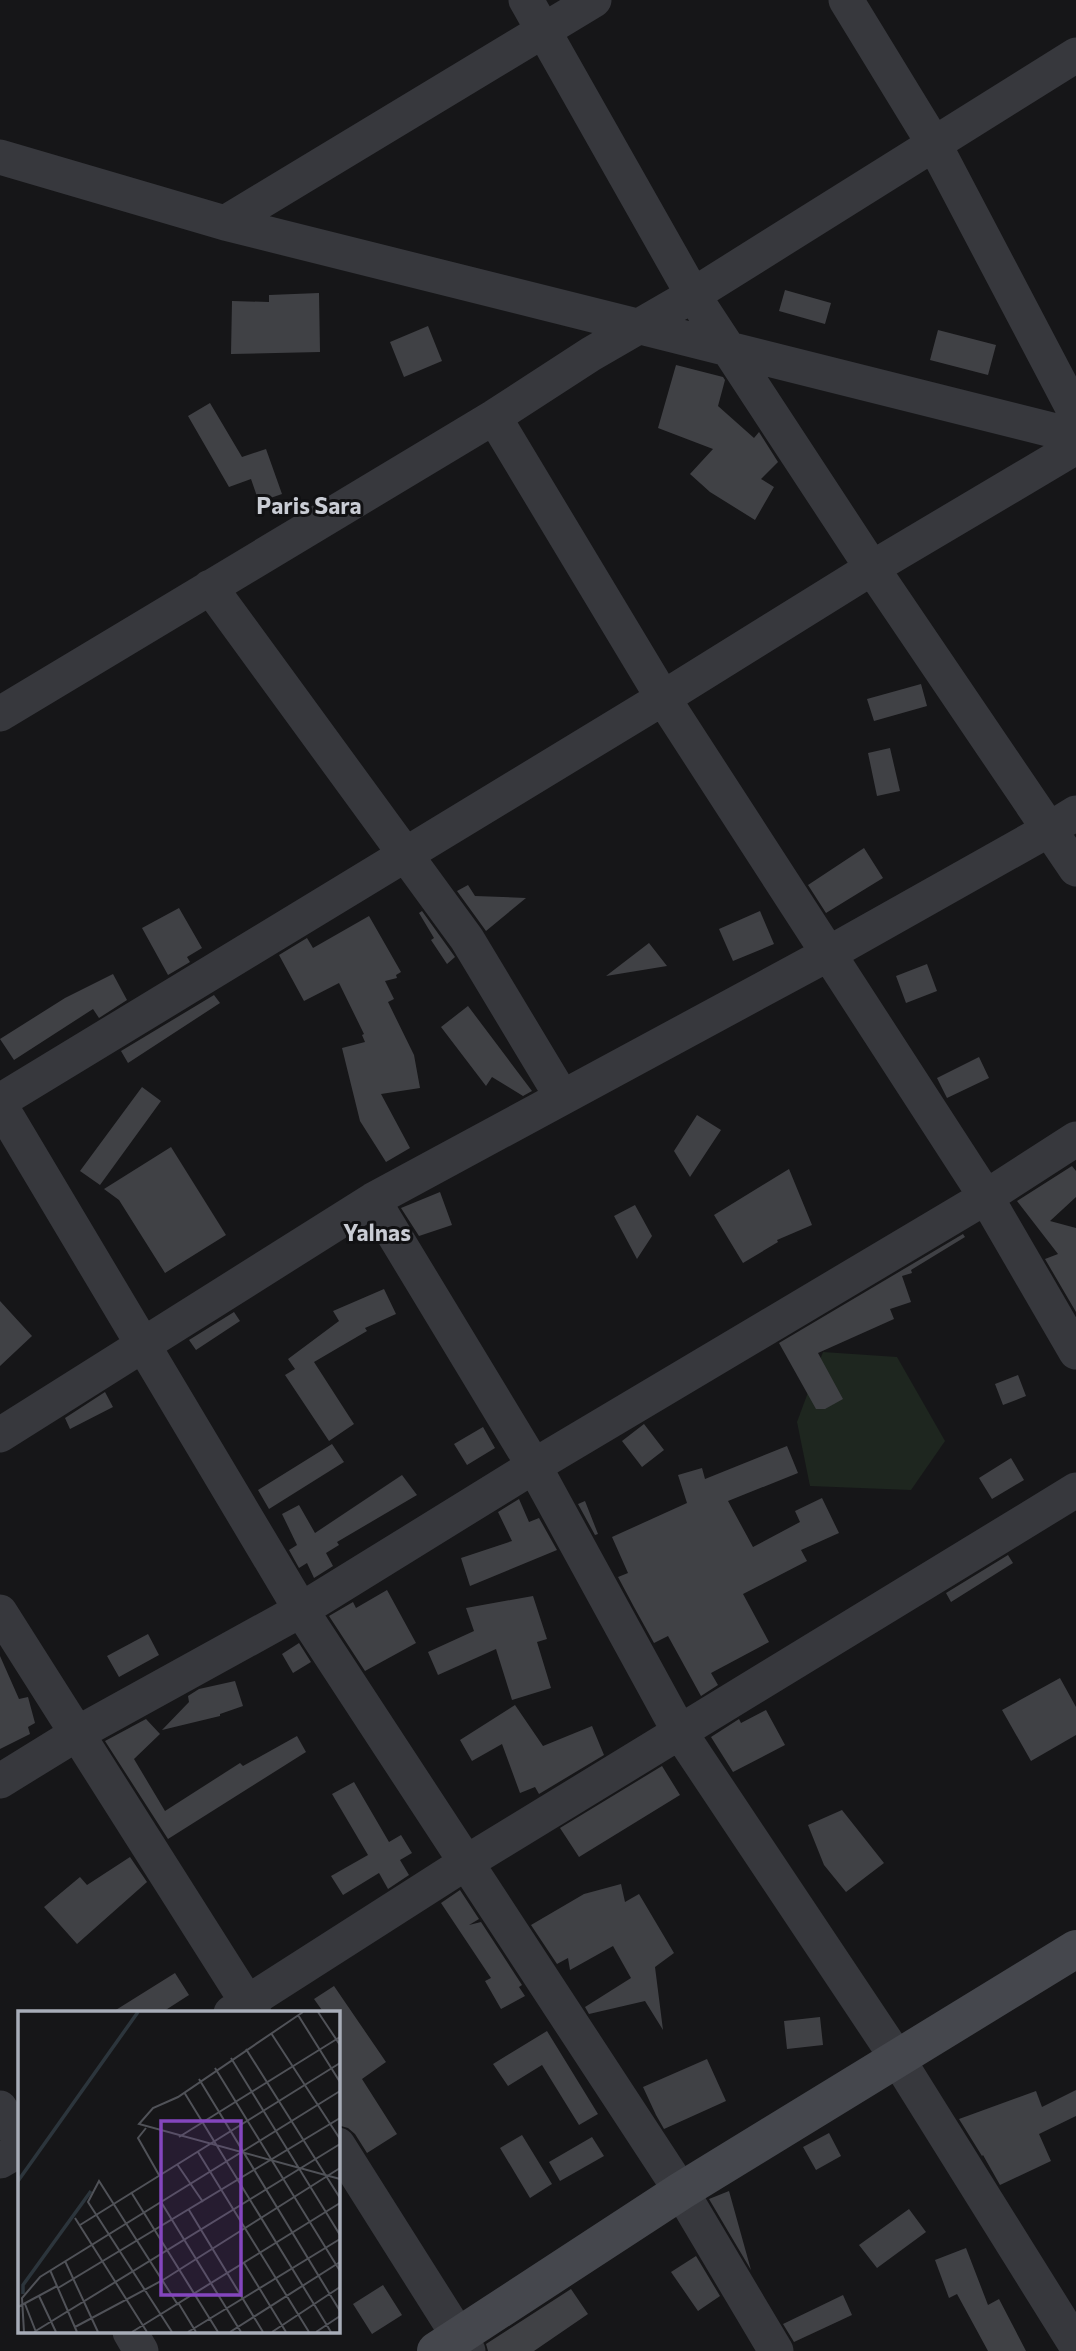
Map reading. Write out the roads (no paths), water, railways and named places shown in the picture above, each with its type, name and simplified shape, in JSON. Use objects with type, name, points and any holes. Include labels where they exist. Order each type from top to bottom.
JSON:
[{"type":"street","points":[[526,0],[693,295],[872,568],[1063,821],[1076,869]]},
{"type":"street","points":[[225,223],[594,0]]},
{"type":"street","points":[[846,0],[934,144],[1076,414]]},
{"type":"street","points":[[0,714],[494,417],[591,354],[693,295],[1076,55]]},
{"type":"street","points":[[0,157],[225,223],[1076,436]]},
{"type":"street","points":[[494,417],[663,698],[986,1197],[1076,1352]]},
{"type":"street","points":[[776,2351],[681,2192],[301,1610],[0,1103],[872,568],[1076,447]]},
{"type":"street","points":[[210,587],[467,939],[562,1097]]},
{"type":"street","points":[[0,1435],[373,1200],[828,954],[1063,821]]},
{"type":"street","points":[[0,1781],[78,1733],[301,1610],[534,1466],[986,1197],[1076,1139]]},
{"type":"street","points":[[373,1200],[534,1466],[679,1731],[897,2059],[1076,2345]]},
{"type":"street","points":[[0,1612],[78,1733],[244,2010],[467,1862],[1076,1490]]},
{"type":"street","points":[[340,2148],[454,2346],[681,2192],[1076,1949]]},
{"type":"street","points":[[0,2108],[18,2135]]},
{"type":"street","points":[[0,2161],[18,2151]]},
{"type":"street","points":[[131,2334],[141,2351]]},
{"type":"district","name":"Paris Sara","points":[[309,505]]},
{"type":"district","name":"Yalnas","points":[[377,1232]]}]
